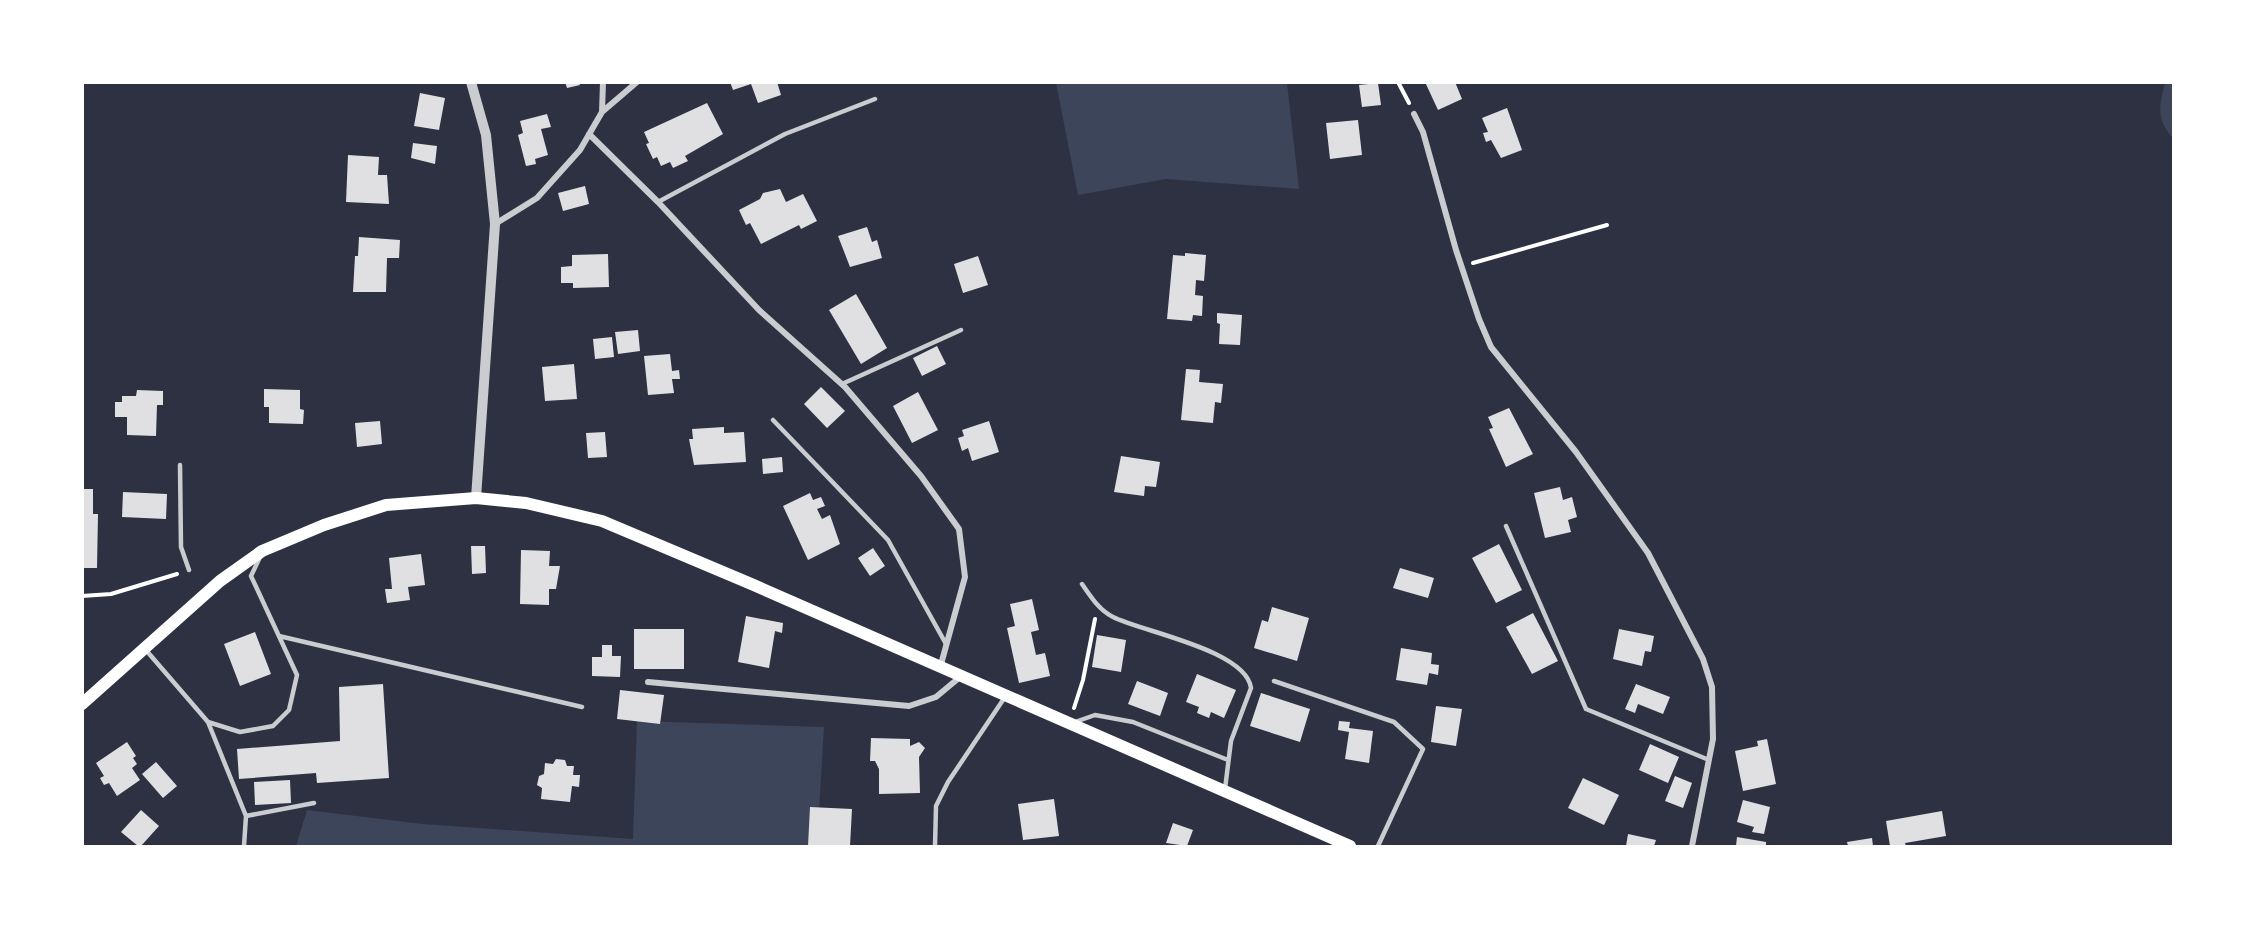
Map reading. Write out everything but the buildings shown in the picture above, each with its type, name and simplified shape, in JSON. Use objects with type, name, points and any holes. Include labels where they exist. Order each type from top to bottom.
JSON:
[{"type":"main road","points":[[82,704],[220,581],[262,551],[324,525],[386,505],[476,498],[558,509],[602,522],[809,608],[1005,697],[1350,846]]},
{"type":"street","points":[[471,82],[486,135],[495,224],[476,498]]},
{"type":"street","points":[[602,112],[603,82]]},
{"type":"street","points":[[495,224],[537,198],[580,150],[602,112],[637,82]]},
{"type":"street","points":[[1414,114],[1423,132],[1461,266],[1491,347],[1576,452],[1648,553],[1703,659],[1712,687],[1713,739],[1692,846]]},
{"type":"street","points":[[589,134],[658,202],[759,310],[842,384],[921,476],[958,529],[964,577],[940,668]]},
{"type":"street","points":[[648,682],[909,706],[936,697],[960,677]]},
{"type":"lane","points":[[658,202],[785,134],[875,99]]},
{"type":"lane","points":[[842,384],[961,330]]},
{"type":"lane","points":[[773,420],[888,540],[947,644]]},
{"type":"lane","points":[[180,465],[181,547],[189,570]]},
{"type":"lane","points":[[1506,526],[1586,709],[1709,760]]},
{"type":"lane","points":[[208,722],[240,732],[273,726],[289,710],[297,675],[251,576],[262,551]]},
{"type":"lane","points":[[1082,584],[1098,607],[1113,617],[1195,644],[1241,670],[1250,681],[1251,688],[1231,741],[1225,792]]},
{"type":"lane","points":[[279,636],[582,707]]},
{"type":"lane","points":[[143,648],[208,722],[246,816],[244,846]]},
{"type":"lane","points":[[1274,681],[1394,722],[1423,749],[1378,846]]},
{"type":"lane","points":[[935,846],[936,806],[948,782],[1005,697]]},
{"type":"lane","points":[[1068,724],[1095,715],[1133,722],[1228,760]]},
{"type":"lane","points":[[246,816],[314,803]]},
{"type":"path","points":[[1398,82],[1414,114]]},
{"type":"path","points":[[1461,266],[1607,225]]},
{"type":"path","points":[[82,596],[111,594],[189,570]]},
{"type":"path","points":[[1068,724],[1083,680],[1098,607]]},
{"type":"shaded area","points":[[1056,83],[1287,83],[1299,189],[1166,179],[1078,195]]},
{"type":"shaded area","points":[[2165,83],[2173,83],[2173,138],[2161,119],[2161,98]]},
{"type":"shaded area","points":[[637,721],[824,727],[817,846],[296,846],[307,810],[423,824],[633,839]]}]
